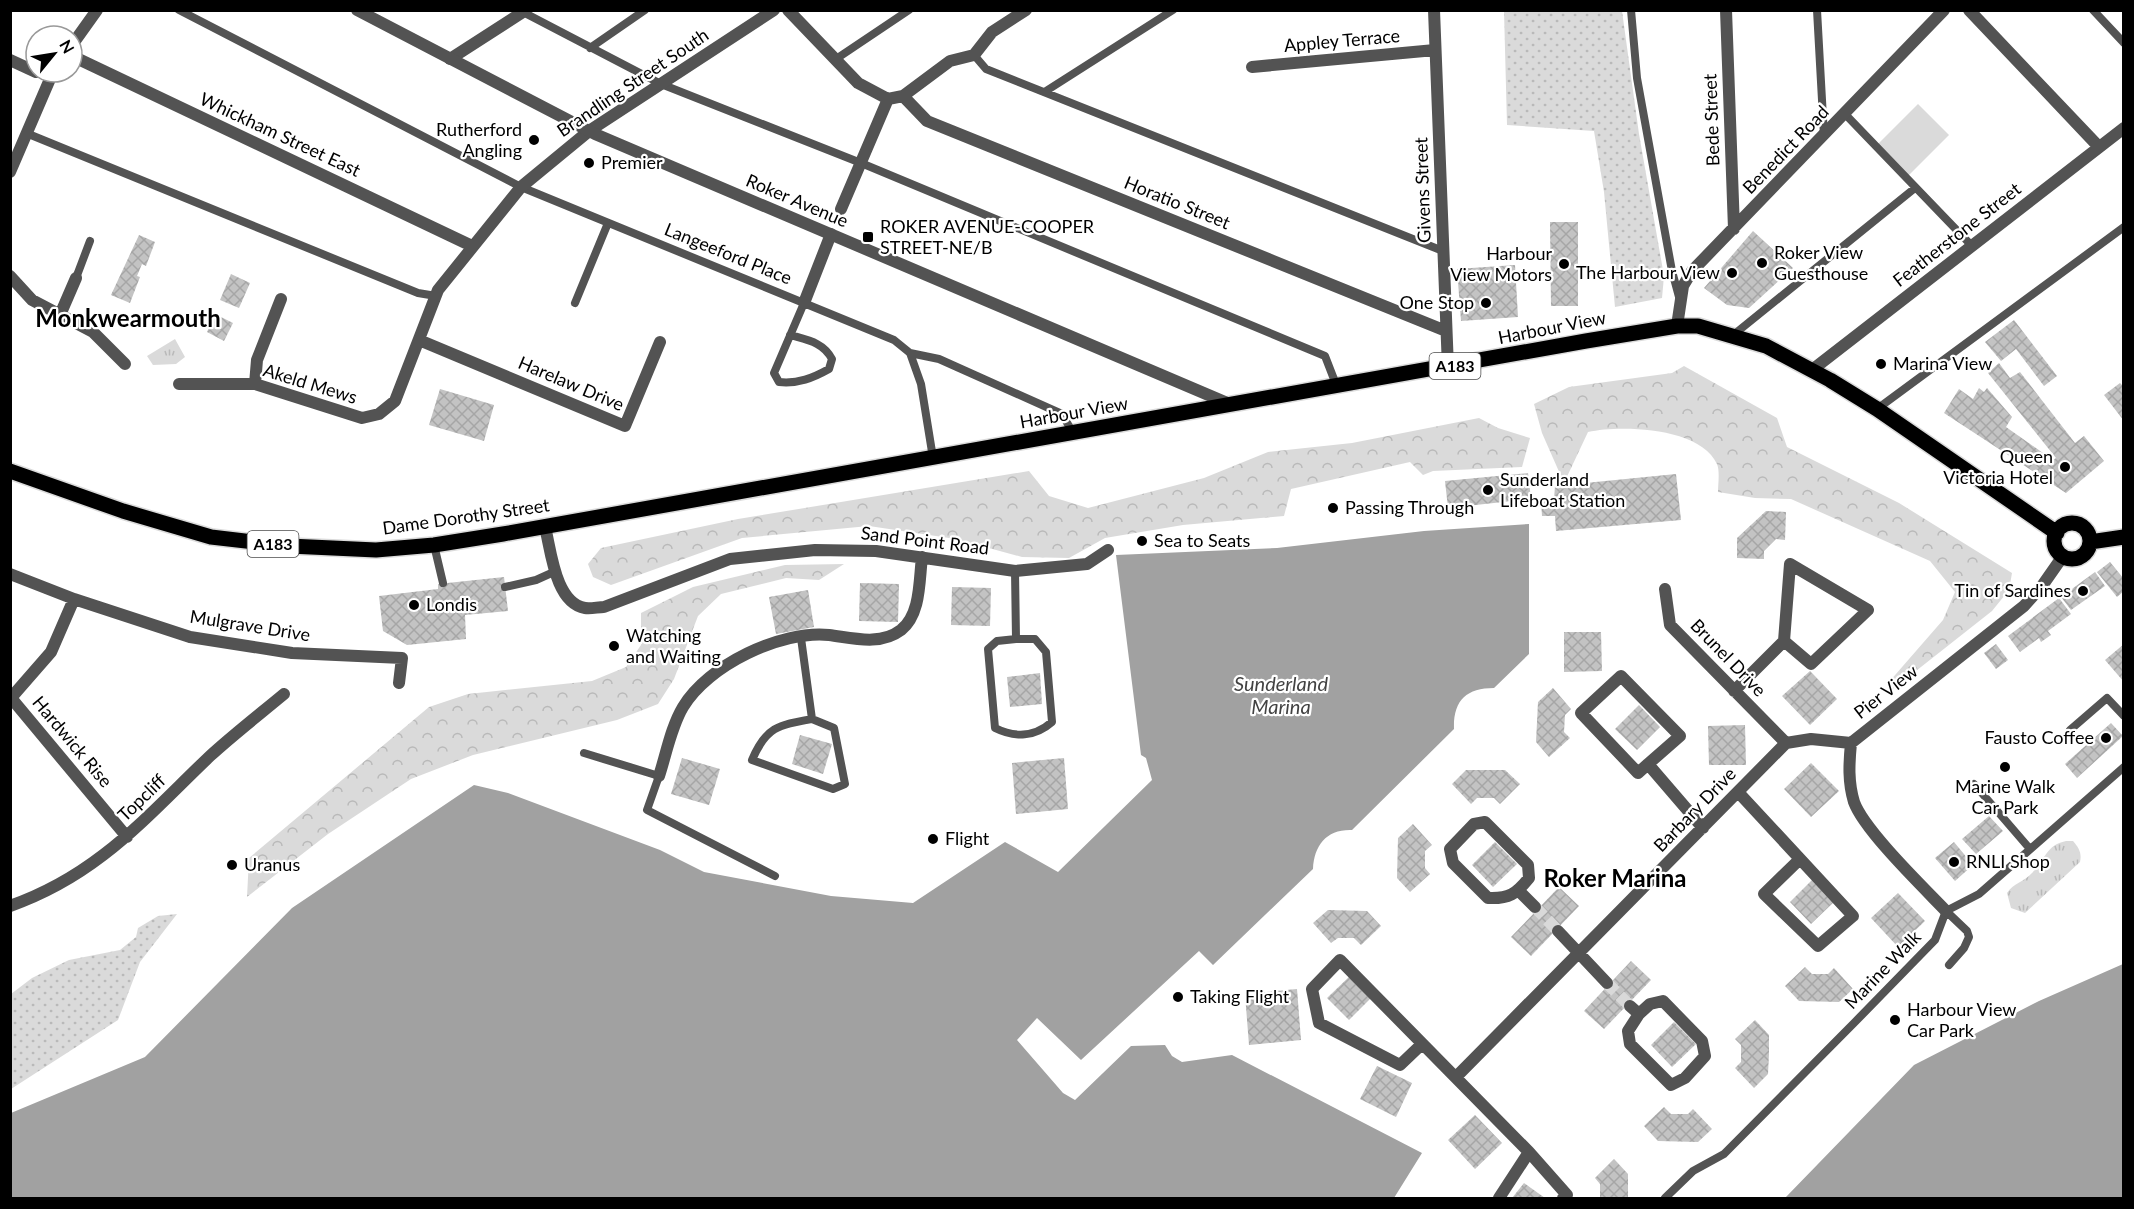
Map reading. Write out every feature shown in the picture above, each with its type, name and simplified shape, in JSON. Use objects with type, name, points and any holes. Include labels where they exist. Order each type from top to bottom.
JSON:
[{"type":"main road","name":"Harbour View","points":[[933,458],[1677,326],[1698,326],[1766,346],[1812,370],[1877,409],[2057,533]]},
{"type":"main road","name":"Dame Dorothy Street","points":[[10,471],[123,511],[211,537],[289,546],[376,550],[434,545],[933,458]]},
{"type":"main road","points":[[2077,524],[2086,531],[2090,542],[2086,552],[2078,558],[2062,556],[2056,548],[2057,533],[2065,525],[2077,524]]},
{"type":"main road","points":[[2090,542],[2124,537]]},
{"type":"street","points":[[84,28],[97,10]]},
{"type":"street","name":"Roker Avenue","points":[[357,10],[589,131],[1232,405]]},
{"type":"street","name":"Brandling Street South","points":[[419,340],[436,296],[472,246],[521,187],[589,131],[774,10]]},
{"type":"street","points":[[788,10],[858,83],[888,99],[903,96],[950,62],[974,55],[993,32],[1026,10]]},
{"type":"street","name":"Givens Street","points":[[1434,10],[1448,368]]},
{"type":"street","name":"Bede Street","points":[[1726,10],[1734,229]]},
{"type":"street","name":"Benedict Road","points":[[1677,326],[1683,286],[1692,271],[1944,10]]},
{"type":"street","points":[[1969,10],[2099,147]]},
{"type":"street","points":[[450,59],[522,11]]},
{"type":"street","name":"Appley Terrace","points":[[1252,67],[1435,50]]},
{"type":"street","points":[[10,60],[24,66]]},
{"type":"street","name":"Whickham Street East","points":[[84,62],[472,246]]},
{"type":"street","points":[[10,172],[46,84]]},
{"type":"street","name":"Horatio Street","points":[[903,96],[927,121],[1446,331]]},
{"type":"street","points":[[841,209],[888,99]]},
{"type":"street","name":"Featherstone Street","points":[[1812,370],[2124,128]]},
{"type":"street","points":[[804,303],[831,234]]},
{"type":"street","points":[[10,276],[32,300],[93,332],[124,364]]},
{"type":"street","points":[[60,315],[75,278]]},
{"type":"street","points":[[255,384],[257,360],[281,299]]},
{"type":"street","name":"Harelaw Drive","points":[[419,340],[625,426],[660,342]]},
{"type":"street","name":"Akeld Mews","points":[[179,384],[255,384],[362,418],[379,414],[394,400],[419,340]]},
{"type":"street","name":"Sand Point Road","points":[[545,526],[562,589],[572,602],[585,608],[604,607],[730,559],[815,550],[876,551],[1015,571],[1087,564],[1108,550]]},
{"type":"street","name":"Pier View","points":[[1946,911],[1876,835],[1855,804],[1848,775],[1851,743],[2024,606],[2042,586],[2062,556]]},
{"type":"street","points":[[658,776],[681,710],[704,681],[743,655],[771,643],[826,634],[870,640],[888,637],[901,630],[912,617],[915,608],[922,557]]},
{"type":"street","points":[[1734,691],[1784,641],[1790,564],[1868,610],[1811,664],[1784,641]]},
{"type":"street","name":"Mulgrave Drive","points":[[10,574],[74,599],[190,637],[292,653],[402,658],[399,683]]},
{"type":"street","name":"Brunel Drive","points":[[1665,589],[1670,625],[1786,743]]},
{"type":"street","points":[[11,699],[51,652],[74,599]]},
{"type":"street","points":[[1621,676],[1680,736],[1648,764],[1638,774],[1581,713],[1621,676]]},
{"type":"street","name":"Topcliff","points":[[10,906],[72,877],[106,856],[213,754],[284,694]]},
{"type":"street","name":"Hardwick Rise","points":[[11,699],[127,837]]},
{"type":"street","points":[[1786,743],[1811,739],[1851,743]]},
{"type":"street","name":"Barbary Drive","points":[[1456,1077],[1786,743]]},
{"type":"street","points":[[1648,764],[1703,828]]},
{"type":"street","points":[[1738,792],[1853,916],[1818,946],[1764,894],[1800,859]]},
{"type":"street","points":[[1485,822],[1528,865],[1530,878],[1519,891],[1506,899],[1488,898],[1453,863],[1450,849],[1474,824],[1485,822]]},
{"type":"street","points":[[1519,891],[1535,907]]},
{"type":"street","points":[[1558,931],[1607,982]]},
{"type":"street","points":[[1422,1044],[1400,1065],[1319,1023],[1312,989],[1340,960],[1529,1152],[1567,1195],[1563,1198]]},
{"type":"street","points":[[1663,1001],[1702,1041],[1705,1056],[1685,1078],[1671,1085],[1630,1044],[1628,1031],[1635,1010],[1663,1001]]},
{"type":"street","points":[[1499,1198],[1529,1152]]},
{"type":"lane","name":"Langeeford Place","points":[[179,10],[521,187],[804,303],[790,335],[774,373],[779,382],[804,380],[829,369],[832,359],[827,350],[817,343],[790,335]]},
{"type":"lane","points":[[590,48],[645,10]]},
{"type":"lane","points":[[836,60],[909,10]]},
{"type":"lane","points":[[1046,91],[1173,10]]},
{"type":"lane","points":[[1631,10],[1637,78],[1672,271],[1681,304]]},
{"type":"lane","points":[[1817,10],[1824,136]]},
{"type":"lane","points":[[2093,10],[2124,43]]},
{"type":"lane","points":[[522,11],[661,84],[861,163],[1325,356],[1337,387]]},
{"type":"lane","points":[[974,55],[986,69],[1443,251]]},
{"type":"lane","points":[[1845,114],[1972,246]]},
{"type":"lane","points":[[26,133],[418,293],[436,296]]},
{"type":"lane","points":[[1732,336],[1916,188]]},
{"type":"lane","points":[[574,303],[608,223]]},
{"type":"lane","points":[[1877,409],[2124,227]]},
{"type":"lane","points":[[75,278],[90,241]]},
{"type":"lane","points":[[804,303],[894,340],[910,353],[939,359],[1062,414],[1073,433]]},
{"type":"lane","points":[[910,353],[921,384],[933,458]]},
{"type":"lane","points":[[434,545],[443,583]]},
{"type":"lane","points":[[505,587],[536,580],[556,571]]},
{"type":"lane","points":[[1015,571],[1016,639]]},
{"type":"lane","points":[[801,638],[812,719]]},
{"type":"lane","points":[[1016,639],[1035,639],[1046,652],[1052,722],[1041,732],[1010,735],[996,728],[988,649],[997,641],[1016,639]]},
{"type":"lane","points":[[2070,729],[2107,698],[2124,716]]},
{"type":"lane","points":[[812,719],[834,728],[845,784],[833,789],[752,760],[761,738],[786,723],[812,719]]},
{"type":"lane","points":[[584,753],[658,776],[647,810],[775,876]]},
{"type":"lane","points":[[1949,965],[1964,948],[1969,937],[1967,931],[1946,911],[1979,894],[2124,767]]},
{"type":"lane","points":[[1974,784],[2030,849]]},
{"type":"lane","name":"Marine Walk","points":[[1665,1198],[1693,1171],[1724,1154],[1856,1022],[1935,939],[1946,911]]},
{"type":"green space","points":[[1504,11],[1622,11],[1639,134],[1664,276],[1662,298],[1615,307],[1604,192],[1594,131],[1507,125]]},
{"type":"green space","points":[[1918,104],[1949,135],[1906,178],[1875,147]]},
{"type":"green space","points":[[175,339],[185,357],[176,364],[153,365],[147,356]]},
{"type":"green space","points":[[1684,366],[1777,418],[1787,447],[1899,503],[2012,573],[2009,590],[1992,611],[1888,693],[1889,682],[1943,620],[1955,592],[1930,561],[1791,499],[1755,498],[1718,492],[1718,467],[1708,452],[1694,442],[1658,431],[1620,429],[1588,432],[1564,483],[1542,433],[1534,404],[1569,387],[1672,373]]},
{"type":"green space","points":[[1479,418],[1498,428],[1530,438],[1522,467],[1433,471],[1423,475],[1410,462],[1291,489],[1284,516],[1183,525],[1105,538],[1069,558],[1022,557],[956,539],[869,526],[742,538],[611,585],[593,577],[588,564],[601,548],[738,519],[1029,471],[1049,496],[1088,508],[1204,478],[1268,452],[1352,443]]},
{"type":"green space","points":[[844,564],[819,580],[786,578],[721,594],[698,616],[674,679],[658,704],[617,720],[473,755],[411,779],[328,834],[247,897],[249,858],[429,707],[468,694],[592,681],[626,667],[641,645],[641,613],[693,587],[785,565]]},
{"type":"green space","points":[[2066,841],[2073,841],[2077,846],[2080,862],[2025,913],[2011,908],[2007,893],[2009,890],[2032,873],[2050,849]]},
{"type":"green space","points":[[177,914],[140,962],[118,1020],[11,1089],[11,994],[32,978],[69,960],[120,950],[136,937],[138,928],[158,916]]},
{"type":"water","name":"Sunderland Marina","points":[[1529,524],[1529,654],[1494,688],[1476,690],[1463,698],[1456,711],[1454,729],[1352,830],[1336,832],[1324,840],[1316,853],[1313,869],[1213,965],[1199,951],[1081,1060],[1037,1018],[1017,1040],[1063,1093],[1075,1100],[1131,1046],[1165,1045],[1172,1056],[1182,1062],[1232,1055],[1422,1153],[1394,1198],[11,1198],[11,1113],[145,1057],[292,908],[474,785],[508,793],[660,850],[704,872],[831,896],[913,903],[1005,842],[1058,872],[1152,780],[1146,758],[1141,755],[1116,555],[1277,548],[1424,531]]},
{"type":"water","points":[[2123,964],[2123,1198],[1785,1198],[1914,1065],[2039,1001]]},
{"type":"building","name":"Harbour View Motors","points":[[1550,222],[1578,222],[1578,306],[1551,306]]},
{"type":"building","points":[[1753,231],[1793,268],[1749,308],[1727,305],[1704,288]]},
{"type":"building","points":[[139,235],[155,242],[146,266],[142,264],[137,276],[140,277],[130,303],[111,295]]},
{"type":"building","points":[[1515,265],[1518,317],[1461,321],[1457,269]]},
{"type":"building","points":[[231,274],[250,283],[239,308],[220,300]]},
{"type":"building","points":[[215,314],[233,323],[224,341],[207,332]]},
{"type":"building","points":[[2014,320],[2057,376],[2044,386],[2016,349],[2001,361],[1985,342]]},
{"type":"building","points":[[1999,363],[2010,378],[2020,372],[2075,443],[2084,436],[2104,461],[2066,493],[1944,413],[1959,389],[1973,399],[1979,388],[1984,392],[1987,388],[2012,417],[2006,427],[2053,460],[2056,458],[1988,373]]},
{"type":"building","points":[[2120,383],[2124,387],[2124,421],[2104,395]]},
{"type":"building","points":[[440,389],[494,405],[484,441],[429,425]]},
{"type":"building","name":"Sunderland Lifeboat Station","points":[[1528,473],[1531,499],[1448,508],[1445,481]]},
{"type":"building","points":[[1676,474],[1681,520],[1556,531],[1555,516],[1542,516],[1541,500],[1554,499],[1555,486]]},
{"type":"building","points":[[1766,511],[1786,512],[1785,540],[1776,539],[1764,551],[1764,559],[1737,558],[1737,538]]},
{"type":"building","points":[[2110,562],[2124,579],[2124,591],[2117,597],[2097,572]]},
{"type":"building","name":"Tin of Sardines","points":[[2095,572],[2105,586],[2071,610],[2061,597]]},
{"type":"building","points":[[504,577],[508,611],[465,615],[466,639],[407,645],[383,631],[379,596],[438,589],[438,584]]},
{"type":"building","points":[[860,583],[899,584],[898,622],[859,621]]},
{"type":"building","points":[[952,587],[991,588],[990,626],[951,625]]},
{"type":"building","points":[[808,590],[814,627],[776,634],[769,597]]},
{"type":"building","points":[[2059,598],[2071,614],[2048,631],[2051,635],[2041,642],[2039,638],[2020,652],[2008,636]]},
{"type":"building","points":[[1564,632],[1601,632],[1602,671],[1564,672]]},
{"type":"building","points":[[1996,644],[2008,660],[1996,669],[1984,653]]},
{"type":"building","points":[[2124,644],[2124,682],[2105,660]]},
{"type":"building","points":[[1810,671],[1837,699],[1810,725],[1782,696]]},
{"type":"building","points":[[1040,673],[1042,704],[1010,707],[1007,677]]},
{"type":"building","points":[[1553,688],[1571,709],[1565,715],[1564,732],[1570,738],[1549,757],[1536,742],[1538,702]]},
{"type":"building","points":[[1639,705],[1660,727],[1637,750],[1615,729]]},
{"type":"building","points":[[2111,723],[2123,736],[2077,778],[2065,764]]},
{"type":"building","points":[[1745,725],[1746,765],[1709,765],[1708,726]]},
{"type":"building","points":[[800,735],[832,744],[823,774],[792,764]]},
{"type":"building","points":[[682,758],[720,769],[709,805],[671,794]]},
{"type":"building","points":[[1064,758],[1068,809],[1016,814],[1012,763]]},
{"type":"building","points":[[1811,763],[1839,791],[1811,817],[1784,789]]},
{"type":"building","points":[[1466,770],[1505,770],[1520,784],[1500,804],[1494,798],[1477,798],[1471,804],[1452,784]]},
{"type":"building","points":[[1989,816],[2003,831],[1976,854],[1962,839]]},
{"type":"building","points":[[1413,824],[1432,845],[1425,851],[1425,868],[1430,874],[1410,892],[1397,878],[1398,838]]},
{"type":"building","points":[[1495,842],[1517,864],[1493,887],[1472,865]]},
{"type":"building","name":"RNLI Shop","points":[[1954,842],[1973,865],[1955,881],[1935,858]]},
{"type":"building","points":[[1813,879],[1835,901],[1811,924],[1790,902]]},
{"type":"building","points":[[1559,887],[1579,906],[1531,956],[1511,937]]},
{"type":"building","points":[[1898,893],[1925,921],[1898,947],[1871,918]]},
{"type":"building","points":[[1328,910],[1367,911],[1381,926],[1361,945],[1354,938],[1338,938],[1331,943],[1313,923]]},
{"type":"building","points":[[1631,961],[1651,980],[1604,1029],[1584,1011]]},
{"type":"building","points":[[1805,967],[1812,974],[1828,974],[1834,968],[1853,989],[1839,1002],[1799,1001],[1785,986]]},
{"type":"building","points":[[1351,975],[1372,997],[1349,1020],[1327,998]]},
{"type":"building","points":[[1297,989],[1301,1040],[1249,1045],[1245,994]]},
{"type":"building","points":[[1755,1020],[1769,1035],[1769,1054],[1768,1074],[1754,1088],[1735,1068],[1741,1062],[1741,1045],[1735,1039]]},
{"type":"building","points":[[1674,1022],[1696,1044],[1672,1067],[1651,1045]]},
{"type":"building","points":[[1377,1066],[1412,1083],[1396,1117],[1360,1099]]},
{"type":"building","points":[[1664,1107],[1671,1114],[1688,1114],[1693,1109],[1712,1129],[1698,1142],[1658,1141],[1644,1126]]},
{"type":"building","points":[[1475,1115],[1502,1143],[1475,1169],[1448,1140]]},
{"type":"building","points":[[1614,1159],[1628,1174],[1628,1198],[1600,1198],[1600,1184],[1595,1178]]},
{"type":"building","points":[[1524,1183],[1545,1198],[1512,1198]]},
{"type":"tunnel","points":[[1535,907],[1558,931]]},
{"type":"tunnel","points":[[1607,983],[1630,1006]]},
{"type":"place","name":"Rutherford Angling","points":[[534,140]]},
{"type":"place","name":"Premier","points":[[589,163]]},
{"type":"place","name":"ROKER AVENUE-COOPER STREET-NE/B","points":[[868,237]]},
{"type":"place","name":"Roker View Guesthouse","points":[[1762,263]]},
{"type":"place","name":"Harbour View Motors","points":[[1564,264]]},
{"type":"place","name":"The Harbour View","points":[[1732,273]]},
{"type":"place","name":"One Stop","points":[[1486,303]]},
{"type":"place","name":"Marina View","points":[[1881,364]]},
{"type":"place","name":"Queen Victoria Hotel","points":[[2065,467]]},
{"type":"place","name":"Sunderland Lifeboat Station","points":[[1488,490]]},
{"type":"place","name":"Passing Through","points":[[1333,508]]},
{"type":"place","name":"Sea to Seats","points":[[1142,541]]},
{"type":"place","name":"Tin of Sardines","points":[[2083,591]]},
{"type":"place","name":"Londis","points":[[414,605]]},
{"type":"place","name":"Watching and Waiting","points":[[614,646]]},
{"type":"place","name":"Fausto Coffee","points":[[2106,738]]},
{"type":"place","name":"Marine Walk Car Park","points":[[2005,767]]},
{"type":"place","name":"Flight","points":[[933,839]]},
{"type":"place","name":"RNLI Shop","points":[[1954,862]]},
{"type":"place","name":"Uranus","points":[[232,865]]},
{"type":"place","name":"Taking Flight","points":[[1178,997]]},
{"type":"place","name":"Harbour View Car Park","points":[[1895,1020]]},
{"type":"district","name":"Monkwearmouth","points":[[128,319]]},
{"type":"district","name":"Roker Marina","points":[[1615,879]]}]
